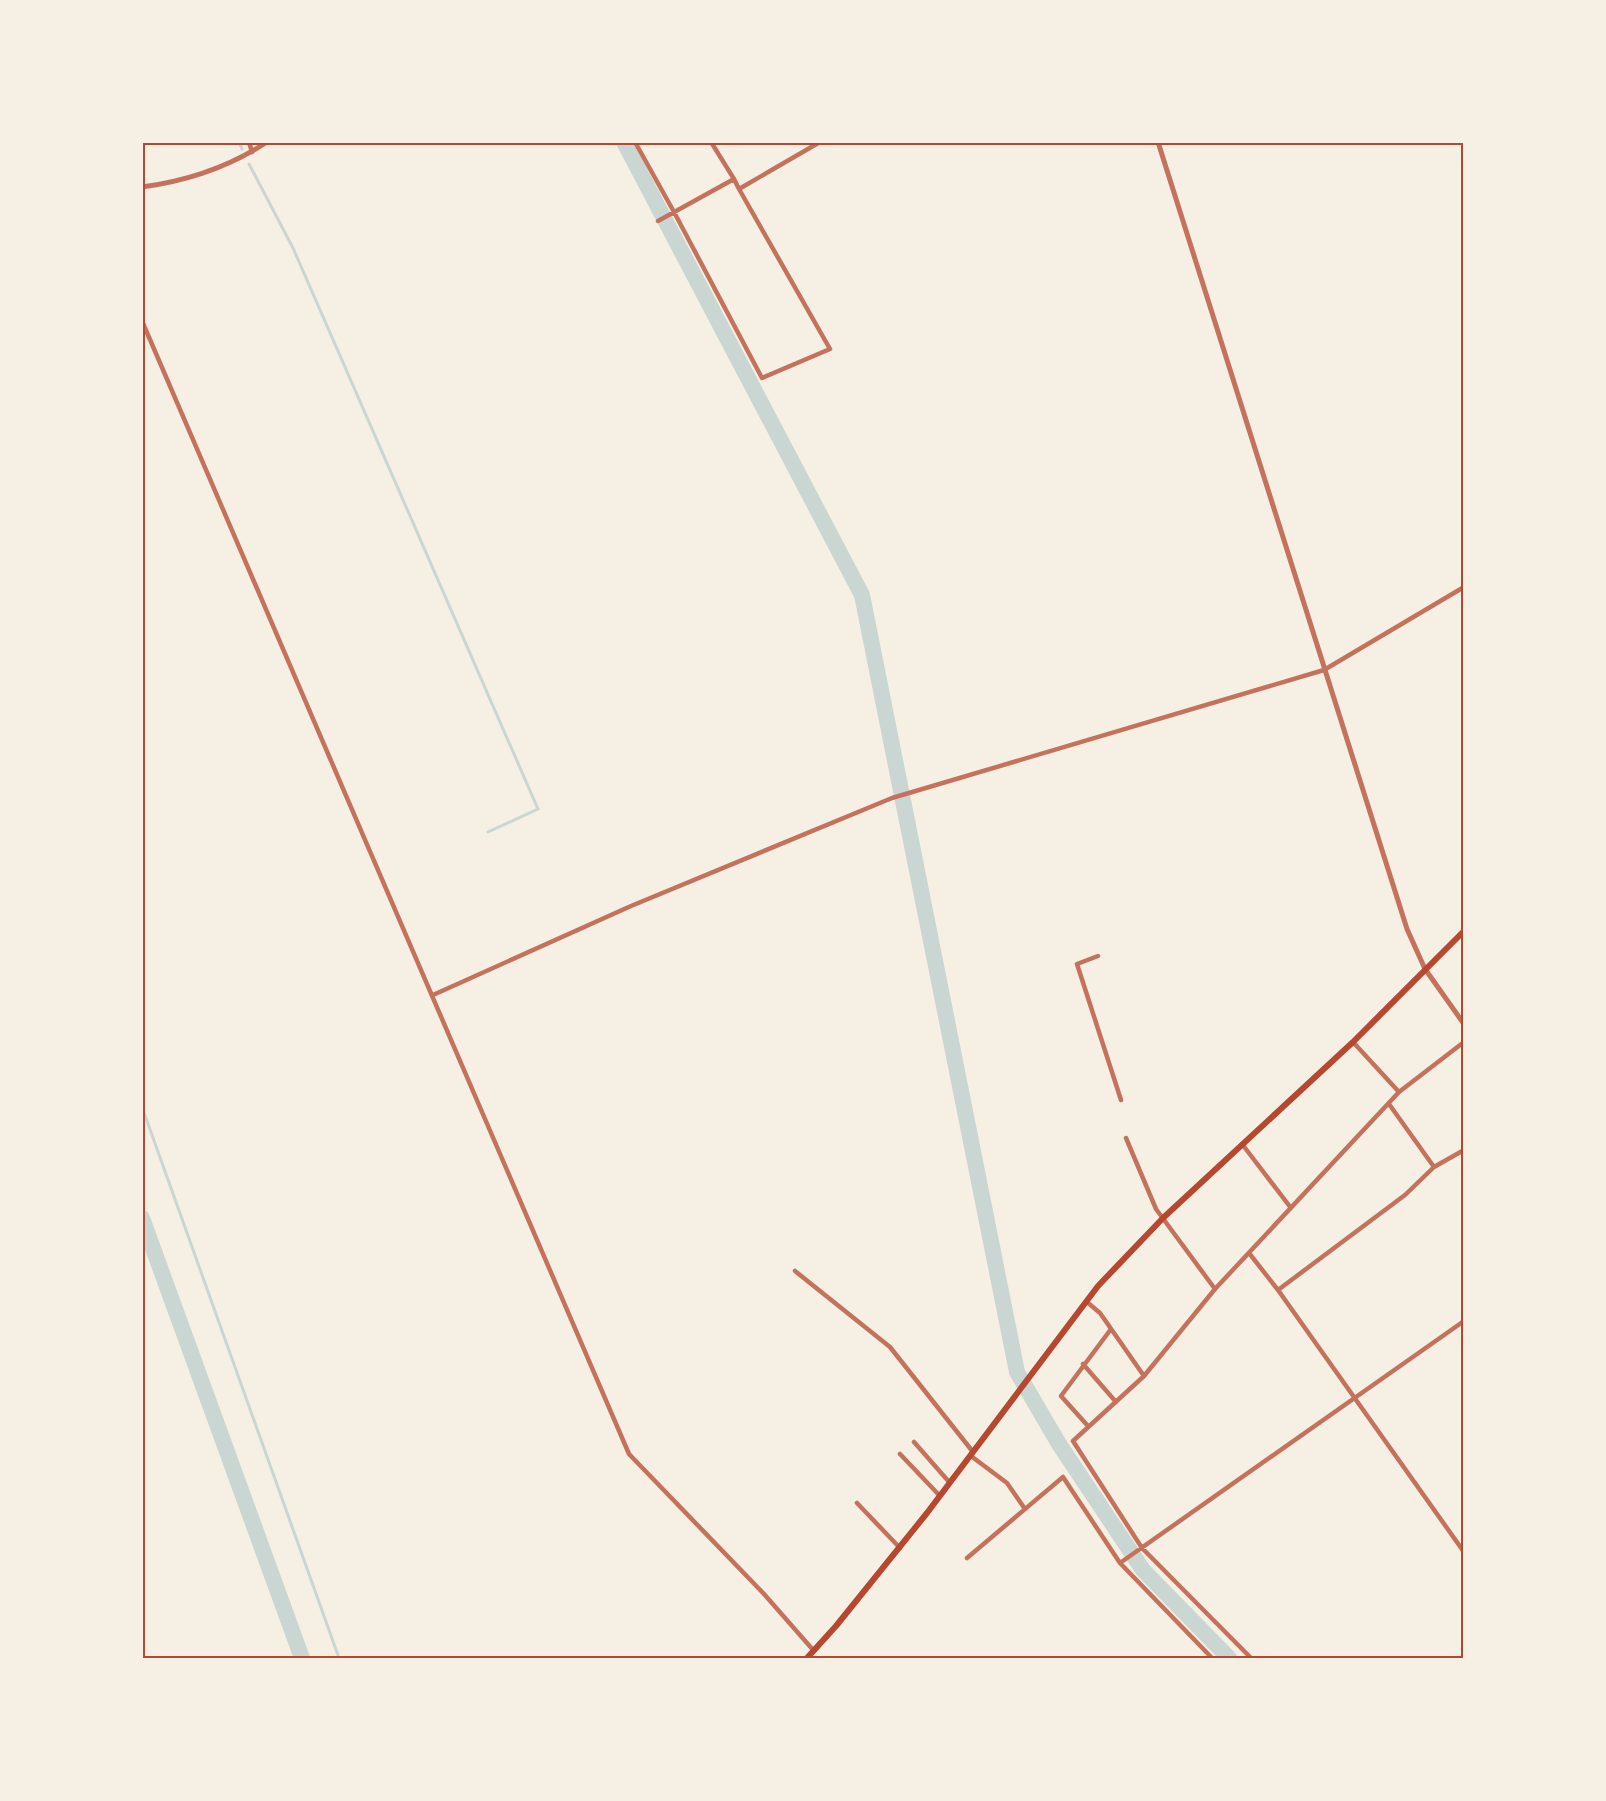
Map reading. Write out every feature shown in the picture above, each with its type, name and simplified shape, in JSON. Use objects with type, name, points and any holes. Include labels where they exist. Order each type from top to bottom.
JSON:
[{"type":"main road","points":[[807,1659],[900,1548],[1098,1286],[1163,1218],[1353,1042],[1464,932]]},
{"type":"street","points":[[249,142],[252,152]]},
{"type":"street","points":[[142,188],[201,175],[252,152],[267,142]]},
{"type":"street","points":[[635,142],[762,378],[830,349],[711,142]]},
{"type":"street","points":[[739,189],[820,142]]},
{"type":"street","points":[[1158,142],[1407,929],[1425,969],[1464,1024]]},
{"type":"street","points":[[658,221],[734,179]]},
{"type":"street","points":[[142,321],[629,1454],[764,1594],[814,1651]]},
{"type":"street","points":[[433,995],[631,906],[892,798],[1324,670],[1464,587]]},
{"type":"street","points":[[1098,956],[1077,964],[1121,1100]]},
{"type":"street","points":[[1353,1042],[1399,1092]]},
{"type":"street","points":[[1251,1659],[1142,1548],[1073,1441],[1144,1376],[1215,1289],[1399,1092],[1464,1042]]},
{"type":"street","points":[[1389,1104],[1434,1167]]},
{"type":"street","points":[[1126,1138],[1156,1209],[1215,1289]]},
{"type":"street","points":[[1242,1144],[1291,1208]]},
{"type":"street","points":[[1278,1290],[1405,1195],[1434,1167],[1464,1150]]},
{"type":"street","points":[[1249,1252],[1464,1552]]},
{"type":"street","points":[[795,1270],[890,1347],[972,1454],[1007,1483],[1025,1509]]},
{"type":"street","points":[[1087,1302],[1100,1313],[1144,1376]]},
{"type":"street","points":[[1120,1563],[1464,1321]]},
{"type":"street","points":[[1088,1426],[1061,1396],[1110,1329]]},
{"type":"street","points":[[1083,1364],[1116,1402]]},
{"type":"street","points":[[914,1442],[950,1483]]},
{"type":"street","points":[[900,1454],[940,1496]]},
{"type":"street","points":[[967,1558],[1063,1477],[1120,1563],[1212,1659]]},
{"type":"street","points":[[856,1503],[900,1548]]},
{"type":"waterway","points":[[239,142],[242,149]]},
{"type":"waterway","points":[[624,142],[862,595],[1017,1372],[1059,1444],[1143,1570],[1229,1658]]},
{"type":"waterway","points":[[249,164],[293,248],[538,809],[488,832]]},
{"type":"waterway","points":[[142,1107],[339,1658]]},
{"type":"waterway","points":[[142,1218],[302,1658]]}]
